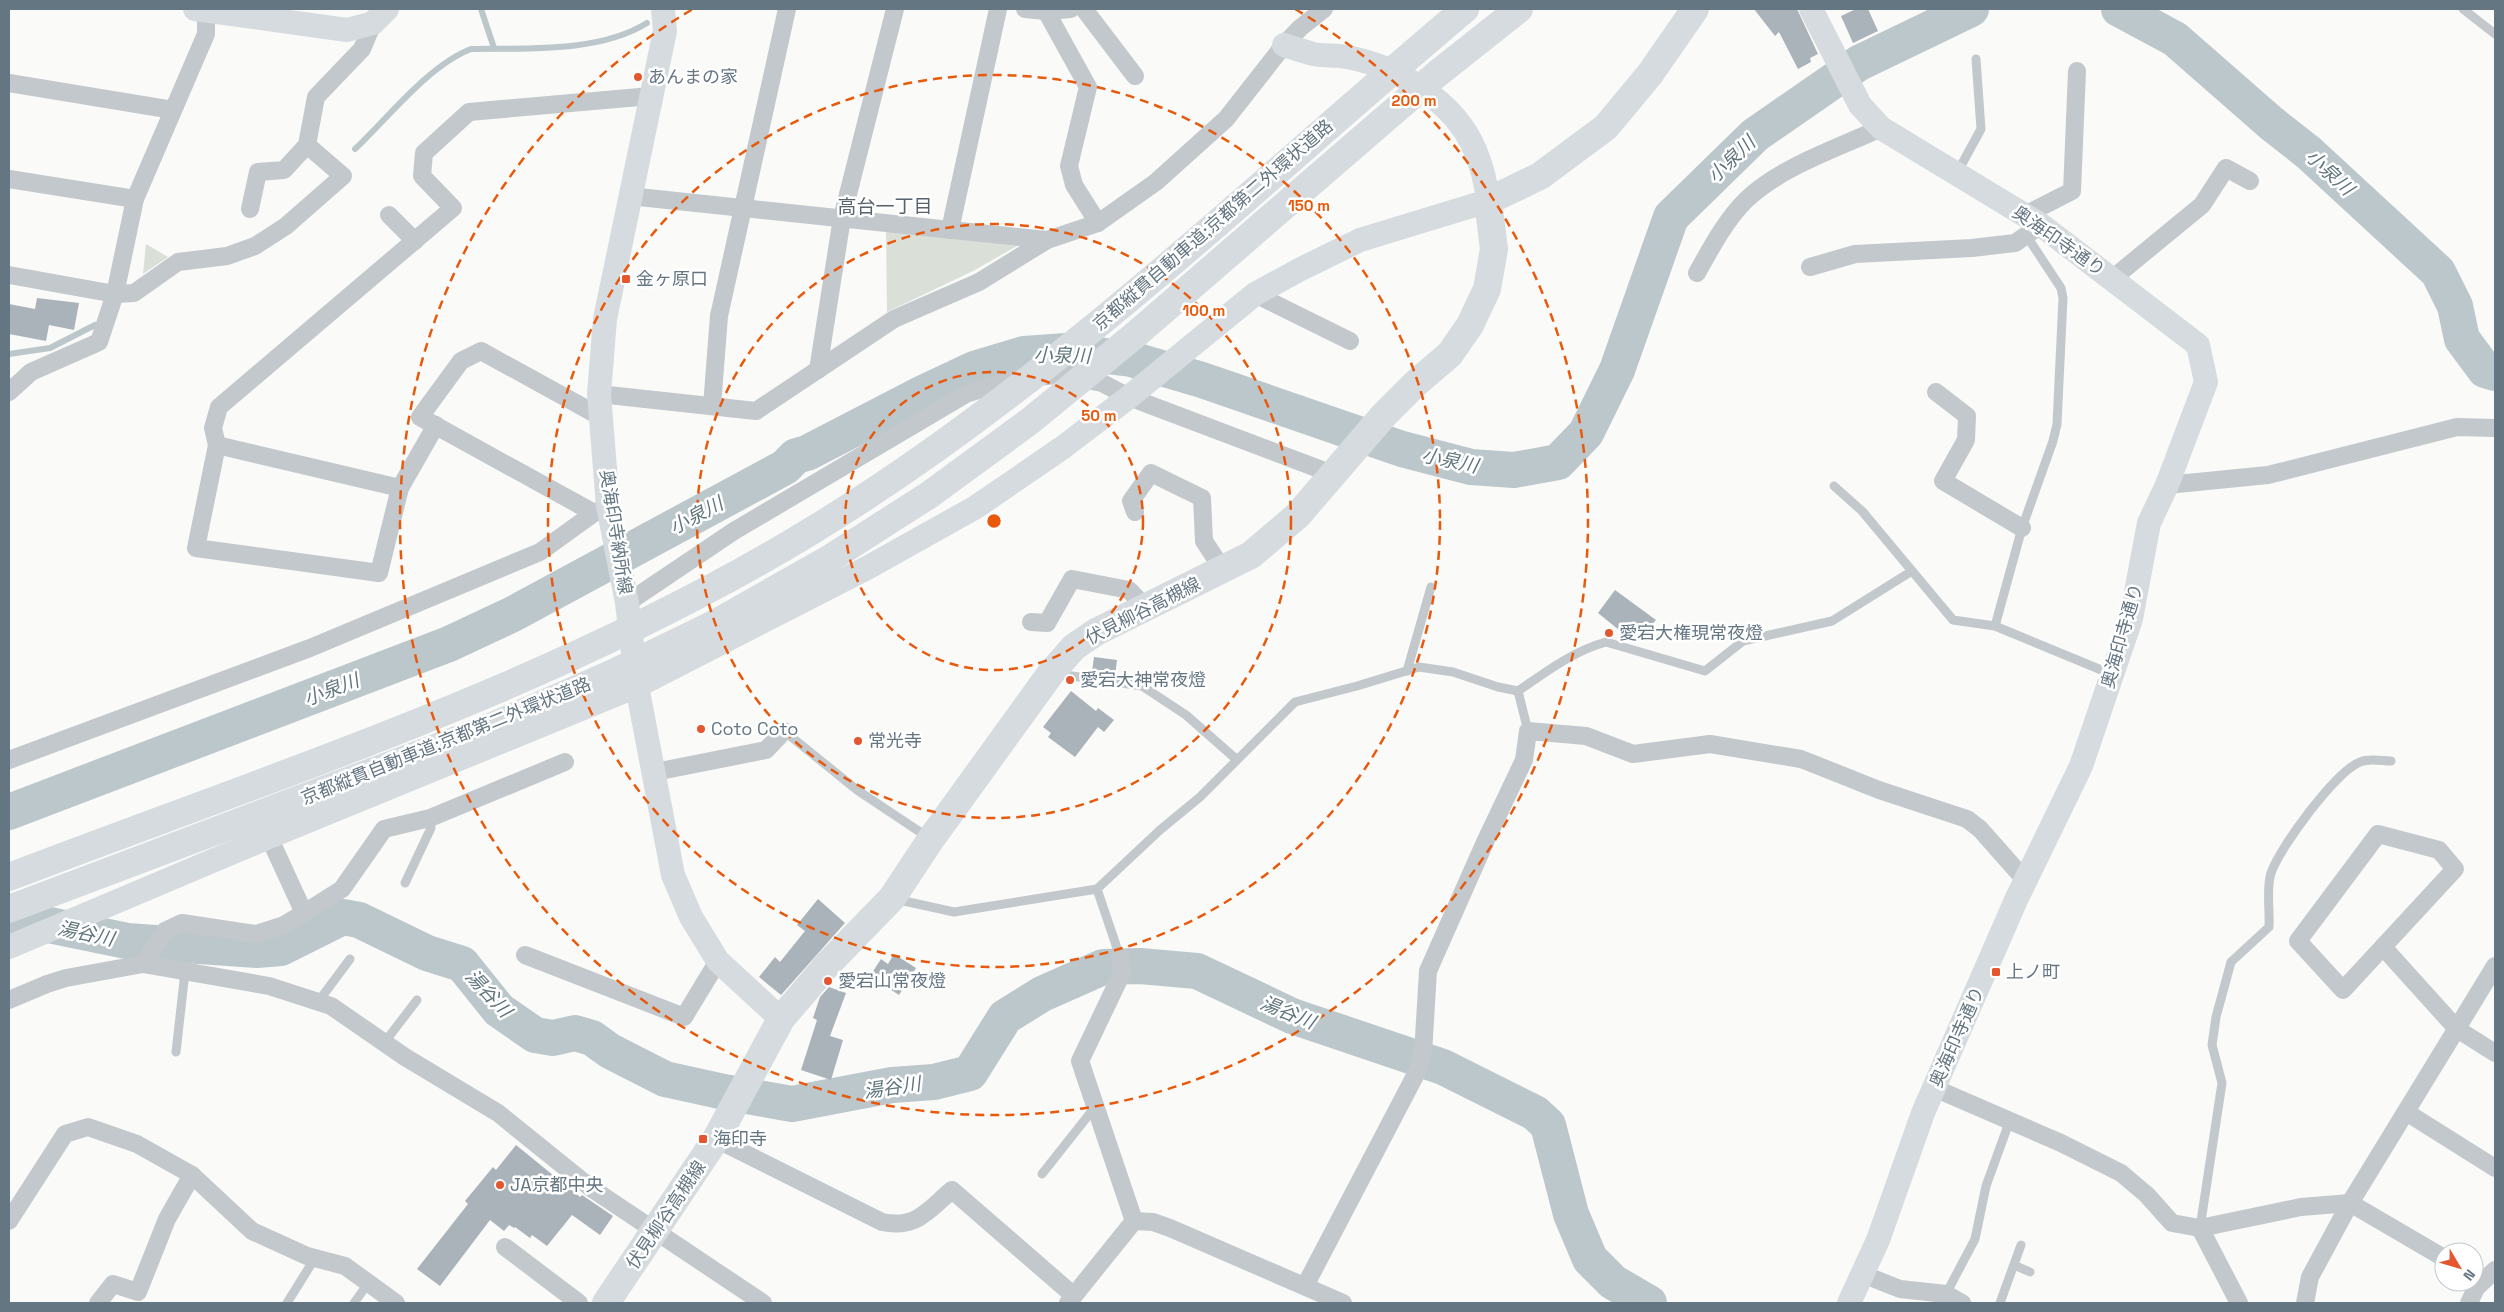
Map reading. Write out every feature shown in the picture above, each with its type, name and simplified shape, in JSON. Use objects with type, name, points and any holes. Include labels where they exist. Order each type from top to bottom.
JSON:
[{"type":"main road","name":"京都縦貫自動車道;京都第二外環状道路","points":[[9,877],[475,700],[600,644],[702,592],[813,530],[927,455],[1010,394],[1116,310],[1465,9]]},
{"type":"main road","name":"京都縦貫自動車道;京都第二外環状道路","points":[[9,910],[488,728],[612,674],[716,623],[830,559],[929,496],[1030,421],[1135,335],[1438,74],[1519,9]]},
{"type":"main road","points":[[1488,201],[1540,176],[1606,127],[1650,74],[1695,9]]},
{"type":"main road","name":"伏見柳谷高槻線","points":[[606,1303],[716,1139],[781,1019],[827,965],[892,898],[931,839],[1051,673],[1074,647],[1096,632],[1251,555],[1298,515],[1337,473],[1384,415],[1415,384],[1450,354],[1470,325],[1487,289],[1494,249],[1488,201]]},
{"type":"street","points":[[9,392],[31,372],[99,342],[115,294],[135,198],[206,34],[203,9],[291,15],[347,30],[380,16]]},
{"type":"street","name":"奥海印寺納所線","points":[[663,9],[665,31],[629,196],[605,319],[600,405],[604,514],[626,597],[637,686],[655,772],[673,875],[691,917],[718,962],[781,1019]]},
{"type":"street","points":[[712,406],[718,316],[787,9]]},
{"type":"street","points":[[818,370],[842,218],[895,9]]},
{"type":"street","points":[[950,230],[998,9]]},
{"type":"street","points":[[1025,9],[1046,11],[1071,9]]},
{"type":"street","points":[[1084,9],[1134,76]]},
{"type":"street","points":[[604,514],[420,416],[461,361],[481,351],[600,405],[712,406],[756,411],[894,319],[978,282],[1047,240],[1098,223],[1156,182],[1226,120],[1284,45],[1300,28],[1324,9]]},
{"type":"street","name":"奥海印寺通り","points":[[1811,9],[1860,106],[1881,128],[1957,173],[2112,279],[2198,344],[2206,382],[2167,484],[2149,523],[2131,619],[2082,766],[2026,881],[1923,1113],[1878,1240],[1849,1303]]},
{"type":"street","points":[[1046,11],[1088,87],[1069,166],[1074,185],[1098,223]]},
{"type":"street","points":[[250,209],[258,172],[284,170],[306,145],[316,98],[362,49],[380,16]]},
{"type":"street","points":[[14,945],[94,910],[637,686],[867,568],[976,507],[1062,448],[1132,395],[1255,294],[1360,240],[1488,201],[1485,177],[1475,149],[1462,125],[1437,99],[1400,74],[1348,57],[1314,54],[1284,45]]},
{"type":"street","points":[[1810,267],[1856,254],[1972,248],[2015,242],[2031,225],[2072,191],[2077,71]]},
{"type":"street","points":[[9,83],[173,110]]},
{"type":"street","points":[[436,425],[400,488],[379,572],[196,548],[217,446],[213,428],[219,407],[453,208],[422,176],[424,153],[469,112],[651,96]]},
{"type":"street","points":[[1696,273],[1720,233],[1746,200],[1777,177],[1881,128]]},
{"type":"street","points":[[9,275],[115,294],[134,293],[178,262],[227,256],[255,246],[286,226],[343,176],[306,145]]},
{"type":"street","points":[[2112,279],[2202,205],[2226,168],[2250,180]]},
{"type":"street","points":[[9,179],[135,198]]},
{"type":"street","points":[[629,196],[1047,240]]},
{"type":"street","points":[[389,215],[415,241]]},
{"type":"street","points":[[1255,294],[1350,341]]},
{"type":"street","points":[[626,597],[966,394],[1017,378],[1061,375],[1102,383],[1337,473]]},
{"type":"street","points":[[1936,392],[1967,416],[1966,440],[1943,481],[2022,528]]},
{"type":"street","points":[[2167,484],[2268,475],[2457,426],[2495,428]]},
{"type":"street","points":[[217,446],[400,488]]},
{"type":"street","points":[[1135,512],[1131,501],[1152,473],[1202,498],[1204,541],[1223,570]]},
{"type":"street","points":[[9,760],[310,648],[540,552],[604,514]]},
{"type":"street","points":[[1031,622],[1047,623],[1072,578],[1129,590],[1146,608]]},
{"type":"street","points":[[655,772],[766,750],[784,731]]},
{"type":"street","points":[[1305,1286],[1417,1072],[1423,1054],[1428,972],[1486,840],[1524,760],[1528,731],[1586,736],[1633,754],[1710,744],[1801,759],[1879,790],[1967,819],[1980,829],[2026,881]]},
{"type":"street","points":[[143,964],[165,931],[182,923],[256,934],[284,925],[342,888],[384,829],[430,818],[565,762]]},
{"type":"street","points":[[2378,834],[2439,850],[2455,869],[2383,947],[2343,990],[2298,942],[2378,834]]},
{"type":"street","points":[[270,837],[304,914]]},
{"type":"street","points":[[2383,947],[2457,1029],[2495,1053]]},
{"type":"street","points":[[525,955],[684,1017],[718,962]]},
{"type":"street","points":[[9,1000],[60,980],[143,964],[268,986],[331,1006],[384,1043],[498,1113],[591,1188],[762,1303]]},
{"type":"street","points":[[1121,965],[1080,1061],[1134,1221]]},
{"type":"street","points":[[2307,1302],[2310,1277],[2350,1203],[2495,966]]},
{"type":"street","points":[[1934,1088],[2061,1142],[2122,1173],[2147,1195],[2172,1223],[2200,1228],[2301,1207],[2350,1203],[2434,1252]]},
{"type":"street","points":[[2406,1112],[2495,1168]]},
{"type":"street","points":[[9,1221],[65,1134],[88,1127],[137,1144],[192,1175],[252,1231],[315,1258],[344,1266],[396,1303]]},
{"type":"street","points":[[716,1139],[882,1222],[890,1224],[913,1223],[952,1190],[1070,1299],[1134,1221]]},
{"type":"street","points":[[98,1303],[113,1284],[138,1292],[167,1219],[192,1175]]},
{"type":"street","points":[[1134,1221],[1153,1222],[1170,1228],[1344,1303]]},
{"type":"street","points":[[2200,1228],[2239,1303]]},
{"type":"street","points":[[505,1247],[579,1303]]},
{"type":"street","points":[[1862,1274],[1900,1289],[1946,1294],[1962,1303]]},
{"type":"street","points":[[2469,1303],[2487,1278]]},
{"type":"lane","points":[[2463,9],[2495,34]]},
{"type":"lane","points":[[1957,173],[1982,128],[1976,60]]},
{"type":"lane","points":[[1995,626],[2022,528],[2053,441],[2057,424],[2063,298],[2061,288],[2031,225]]},
{"type":"lane","points":[[1834,486],[1862,511],[1953,620],[1995,626],[2112,674]]},
{"type":"lane","points":[[892,898],[954,912],[1096,889],[1160,830],[1200,798],[1236,759],[1295,702],[1419,667],[1453,672],[1498,688],[1518,691],[1563,661],[1592,646],[1606,642],[1705,671],[1743,640],[1832,621],[1912,571]]},
{"type":"lane","points":[[1407,671],[1431,587]]},
{"type":"lane","points":[[1051,673],[1142,686],[1186,715],[1236,759]]},
{"type":"lane","points":[[1518,691],[1528,731]]},
{"type":"lane","points":[[784,731],[857,790],[931,839]]},
{"type":"lane","points":[[2200,1228],[2222,1083],[2212,1044],[2216,1017],[2231,962],[2269,927],[2271,875],[2282,849],[2305,820],[2346,769],[2362,761],[2391,761]]},
{"type":"lane","points":[[404,883],[431,828],[430,818]]},
{"type":"lane","points":[[1096,889],[1121,965]]},
{"type":"lane","points":[[318,1002],[350,959]]},
{"type":"lane","points":[[176,1052],[185,972]]},
{"type":"lane","points":[[384,1043],[417,1000]]},
{"type":"lane","points":[[1042,1174],[1095,1107]]},
{"type":"lane","points":[[1946,1294],[1975,1239],[1986,1186],[2010,1120]]},
{"type":"lane","points":[[2000,1303],[2021,1245]]},
{"type":"lane","points":[[287,1303],[315,1258]]},
{"type":"lane","points":[[2014,1265],[2030,1272]]},
{"type":"lane","points":[[354,1303],[369,1282]]},
{"type":"shaded area","points":[[886,231],[1017,246],[973,271],[887,312]]},
{"type":"shaded area","points":[[146,244],[168,257],[143,274]]},
{"type":"building","points":[[1754,9],[1797,9],[1818,54],[1810,58],[1811,62],[1798,69],[1779,32],[1775,36]]},
{"type":"building","points":[[1856,9],[1868,9],[1878,31],[1853,43],[1841,16]]},
{"type":"building","points":[[37,298],[79,303],[74,330],[49,325],[46,341],[9,334],[9,304],[35,309]]},
{"type":"building","points":[[1615,590],[1656,620],[1635,643],[1598,613]]},
{"type":"building","points":[[1094,657],[1117,660],[1115,676],[1092,672]]},
{"type":"building","points":[[1071,691],[1096,711],[1098,708],[1114,720],[1104,732],[1098,727],[1075,757],[1048,737],[1051,733],[1043,727]]},
{"type":"building","points":[[818,899],[845,923],[781,995],[759,977],[775,957],[780,962],[805,931],[797,925]]},
{"type":"building","points":[[894,954],[916,968],[899,995],[870,976],[881,959],[888,964]]},
{"type":"building","points":[[829,987],[846,993],[830,1036],[843,1040],[831,1080],[801,1070],[817,1020],[813,1018],[820,997]]},
{"type":"building","points":[[516,1145],[580,1197],[582,1195],[613,1216],[600,1235],[572,1215],[547,1246],[532,1235],[530,1238],[515,1227],[509,1225],[504,1231],[490,1220],[440,1286],[417,1269],[468,1204],[465,1201],[493,1167],[496,1170]]},
{"type":"waterway","points":[[481,9],[494,48]]},
{"type":"waterway","name":"小泉川","points":[[9,812],[449,644],[513,614],[785,467],[796,456],[807,453],[974,369],[1024,354],[1066,351],[1131,359],[1202,380],[1402,449],[1471,467],[1514,470],[1558,462],[1586,433],[1617,370],[1671,217],[1755,135],[1859,63],[1971,9]]},
{"type":"waterway","name":"小泉川","points":[[2119,9],[2175,39],[2271,123],[2309,153],[2438,272],[2455,306],[2462,339],[2485,370],[2495,373]]},
{"type":"waterway","points":[[355,149],[425,79],[455,57],[471,49],[561,47],[584,44],[607,40],[628,33],[647,23]]},
{"type":"waterway","points":[[9,354],[50,348],[95,325]]},
{"type":"waterway","name":"湯谷川","points":[[9,913],[20,919],[127,941],[257,950],[281,948],[343,917],[359,920],[427,953],[462,964],[499,1010],[535,1035],[553,1038],[575,1033],[592,1038],[610,1051],[665,1079],[792,1104],[892,1085],[934,1082],[970,1073],[1005,1017],[1042,994],[1103,967],[1140,966],[1197,971],[1292,1016],[1443,1067],[1535,1113],[1548,1125],[1571,1214],[1590,1259],[1613,1282],[1649,1303]]},
{"type":"place","name":"あんまの家","points":[[638,77]]},
{"type":"place","name":"金ヶ原口","points":[[626,279]]},
{"type":"place","name":"愛宕大権現常夜燈","points":[[1609,633]]},
{"type":"place","name":"愛宕大神常夜燈","points":[[1070,680]]},
{"type":"place","name":"Coto Coto","points":[[701,729]]},
{"type":"place","name":"常光寺","points":[[858,741]]},
{"type":"place","name":"上ノ町","points":[[1996,972]]},
{"type":"place","name":"愛宕山常夜燈","points":[[828,981]]},
{"type":"place","name":"海印寺","points":[[703,1139]]},
{"type":"place","name":"JA京都中央","points":[[500,1185]]},
{"type":"district","name":"高台一丁目","points":[[885,206]]}]
